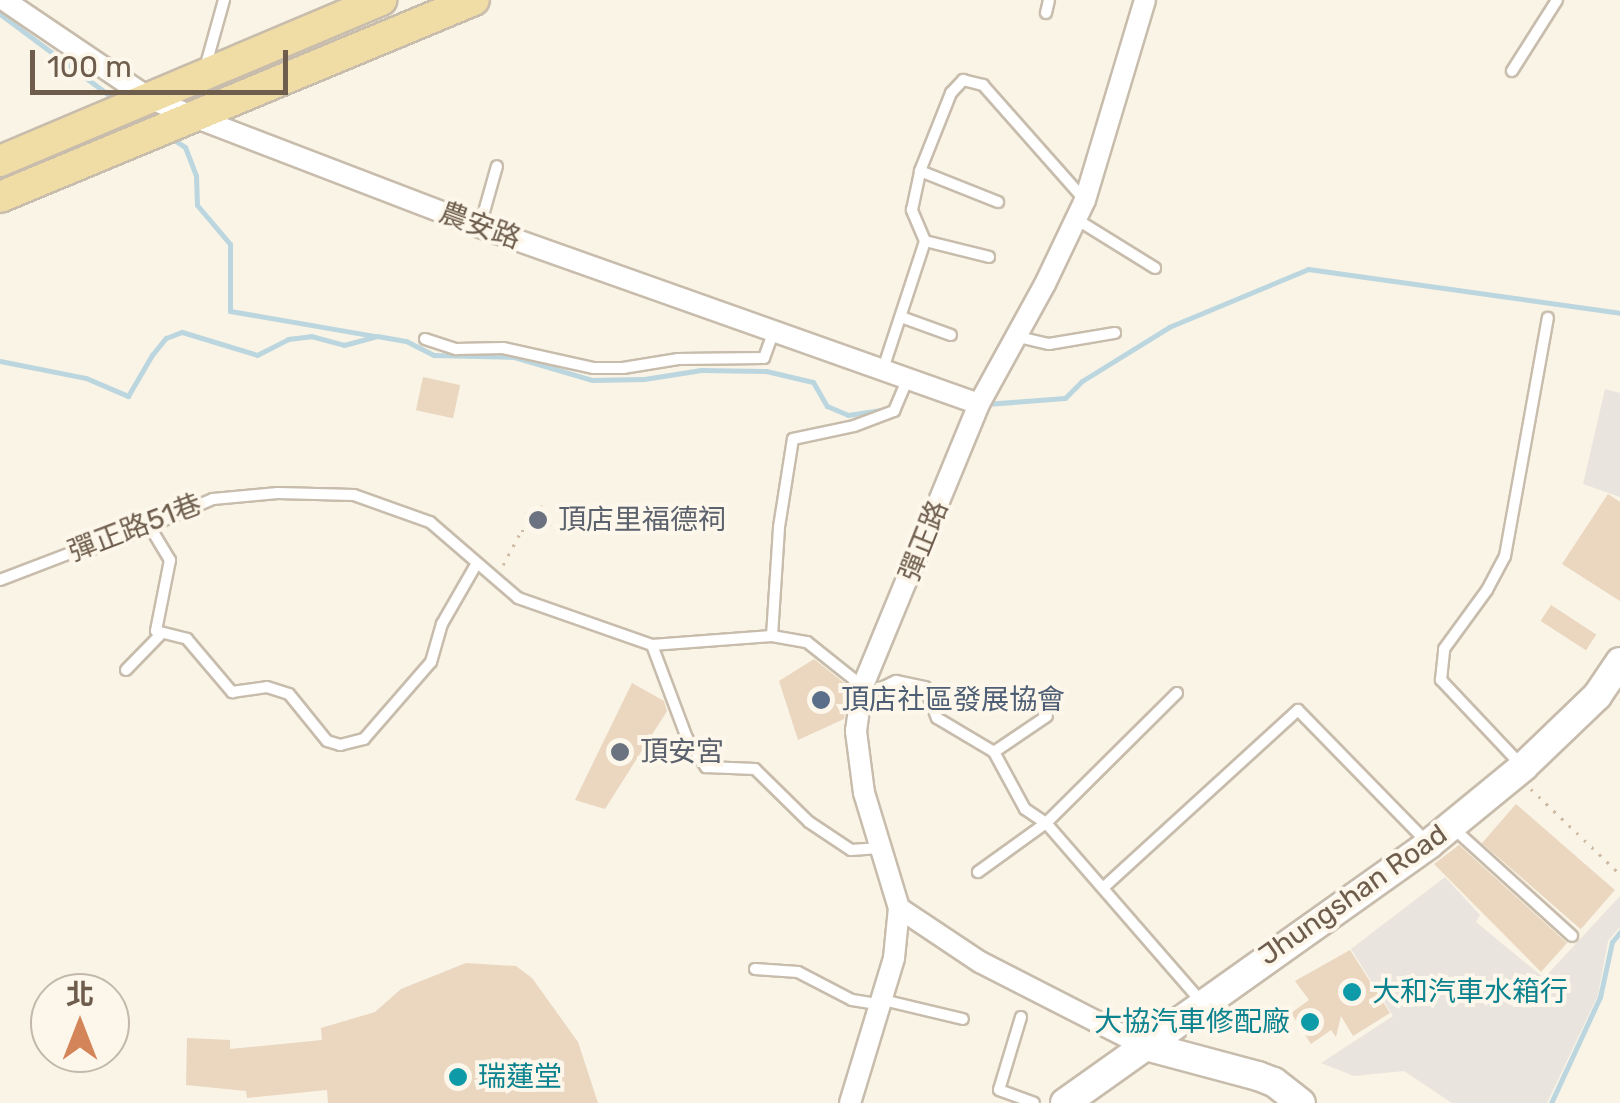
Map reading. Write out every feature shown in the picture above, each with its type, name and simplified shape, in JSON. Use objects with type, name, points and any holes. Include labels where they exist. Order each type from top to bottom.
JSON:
[{"type":"main road","points":[[0,160],[204,74],[343,8],[381,0]]},
{"type":"main road","points":[[0,196],[474,0]]},
{"type":"street","name":"農安路","points":[[4,0],[149,98],[194,117],[480,227],[979,404]]},
{"type":"street","name":"彈正路","points":[[850,1103],[894,958],[899,908],[864,794],[856,731],[862,688],[979,404],[1081,210],[1145,0]]},
{"type":"street","name":"Jhungshan Road","points":[[1065,1103],[1440,835],[1519,771],[1597,696],[1620,662]]},
{"type":"street","points":[[899,908],[980,962],[1142,1046],[1258,1076],[1274,1082],[1300,1103]]},
{"type":"lane","points":[[204,74],[224,0]]},
{"type":"lane","points":[[1046,13],[1049,0]]},
{"type":"lane","points":[[1512,71],[1557,0]]},
{"type":"lane","points":[[884,369],[902,317],[908,282],[924,241],[912,210],[920,171],[951,94],[963,80],[973,80],[1081,210],[1156,268]]},
{"type":"lane","points":[[480,227],[497,166]]},
{"type":"lane","points":[[920,171],[998,202]]},
{"type":"lane","points":[[924,241],[990,257]]},
{"type":"lane","points":[[902,317],[951,334]]},
{"type":"lane","points":[[1519,771],[1442,680],[1444,648],[1487,590],[1505,556],[1548,318]]},
{"type":"lane","points":[[425,339],[456,349],[504,348],[594,368],[624,368],[678,359],[764,358],[774,329]]},
{"type":"lane","points":[[1014,336],[1049,344],[1114,333]]},
{"type":"lane","points":[[772,636],[779,527],[792,440],[854,426],[894,411],[908,378]]},
{"type":"lane","name":"彈正路51巷","points":[[0,580],[150,527],[213,499],[278,493],[354,495],[430,522],[518,598],[652,645],[772,636],[806,642],[862,688]]},
{"type":"lane","points":[[150,527],[170,560],[156,631],[187,639],[232,692],[267,686],[289,694],[328,741],[340,745],[364,739],[431,662],[442,624],[477,563]]},
{"type":"lane","points":[[126,670],[160,635]]},
{"type":"lane","points":[[652,645],[687,738],[706,766],[755,768],[808,822],[851,850],[881,848]]},
{"type":"lane","points":[[862,688],[871,693],[896,681],[924,687],[937,718],[994,752],[1025,810],[1046,823],[1202,1002]]},
{"type":"lane","points":[[978,872],[1046,823],[1177,693]]},
{"type":"lane","points":[[1103,888],[1298,710],[1440,835],[1572,936]]},
{"type":"lane","points":[[994,752],[1047,716]]},
{"type":"lane","points":[[755,969],[798,972],[852,1000],[964,1019]]},
{"type":"lane","points":[[1020,1017],[999,1090],[1034,1103]]},
{"type":"path","points":[[496,579],[520,530],[533,530]]},
{"type":"path","points":[[1519,771],[1620,874]]},
{"type":"shaded area","points":[[1605,389],[1620,393],[1620,497],[1583,484]]},
{"type":"shaded area","points":[[1445,877],[1480,915],[1476,922],[1544,978],[1620,896],[1620,927],[1608,941],[1598,995],[1547,1103],[1452,1103],[1404,1071],[1354,1076],[1321,1063],[1393,1016],[1351,949]]},
{"type":"building","points":[[423,377],[460,385],[453,418],[416,410]]},
{"type":"building","points":[[1608,494],[1620,502],[1620,601],[1562,564]]},
{"type":"building","name":"頂店里福德祠","points":[[542,505],[552,526],[535,534],[525,513]]},
{"type":"building","points":[[1551,605],[1596,634],[1586,650],[1541,621]]},
{"type":"building","name":"頂店社區發展協會","points":[[814,659],[848,686],[844,719],[798,740],[779,681]]},
{"type":"building","name":"頂安宮","points":[[632,683],[664,701],[667,711],[605,809],[575,800]]},
{"type":"building","points":[[1516,804],[1615,890],[1581,929],[1482,843]]},
{"type":"building","points":[[1459,845],[1567,943],[1541,972],[1434,864]]},
{"type":"building","name":"大和汽車水箱行","points":[[1350,950],[1390,1013],[1353,1036],[1341,1016],[1336,1037],[1331,1030],[1311,1044],[1291,1013],[1309,1000],[1295,981]]},
{"type":"building","points":[[466,963],[516,966],[532,978],[578,1042],[598,1103],[328,1103],[327,1090],[247,1098],[246,1091],[186,1085],[187,1038],[230,1040],[230,1049],[322,1040],[321,1028],[375,1012],[401,989]]},
{"type":"waterway","points":[[0,14],[114,99]]},
{"type":"waterway","points":[[173,139],[185,147],[196,176],[197,205],[230,244],[230,311],[374,336]]},
{"type":"waterway","points":[[986,404],[1065,398],[1082,381],[1169,327],[1308,269],[1620,313]]},
{"type":"waterway","points":[[0,361],[86,378],[128,396],[166,338],[182,332],[257,355],[288,339],[311,336],[344,345],[377,336],[406,341],[434,355],[514,357],[592,380],[644,379],[701,370],[766,371],[813,382],[827,406],[848,415],[888,409],[895,399]]},
{"type":"waterway","points":[[1551,1103],[1600,997],[1612,942],[1620,932]]},
{"type":"place","name":"頂店里福德祠","points":[[538,520]]},
{"type":"place","name":"頂店社區發展協會","points":[[821,700]]},
{"type":"place","name":"頂安宮","points":[[620,752]]},
{"type":"place","name":"大和汽車水箱行","points":[[1352,992]]},
{"type":"place","name":"大協汽車修配廠","points":[[1310,1022]]},
{"type":"place","name":"瑞蓮堂","points":[[458,1077]]}]
